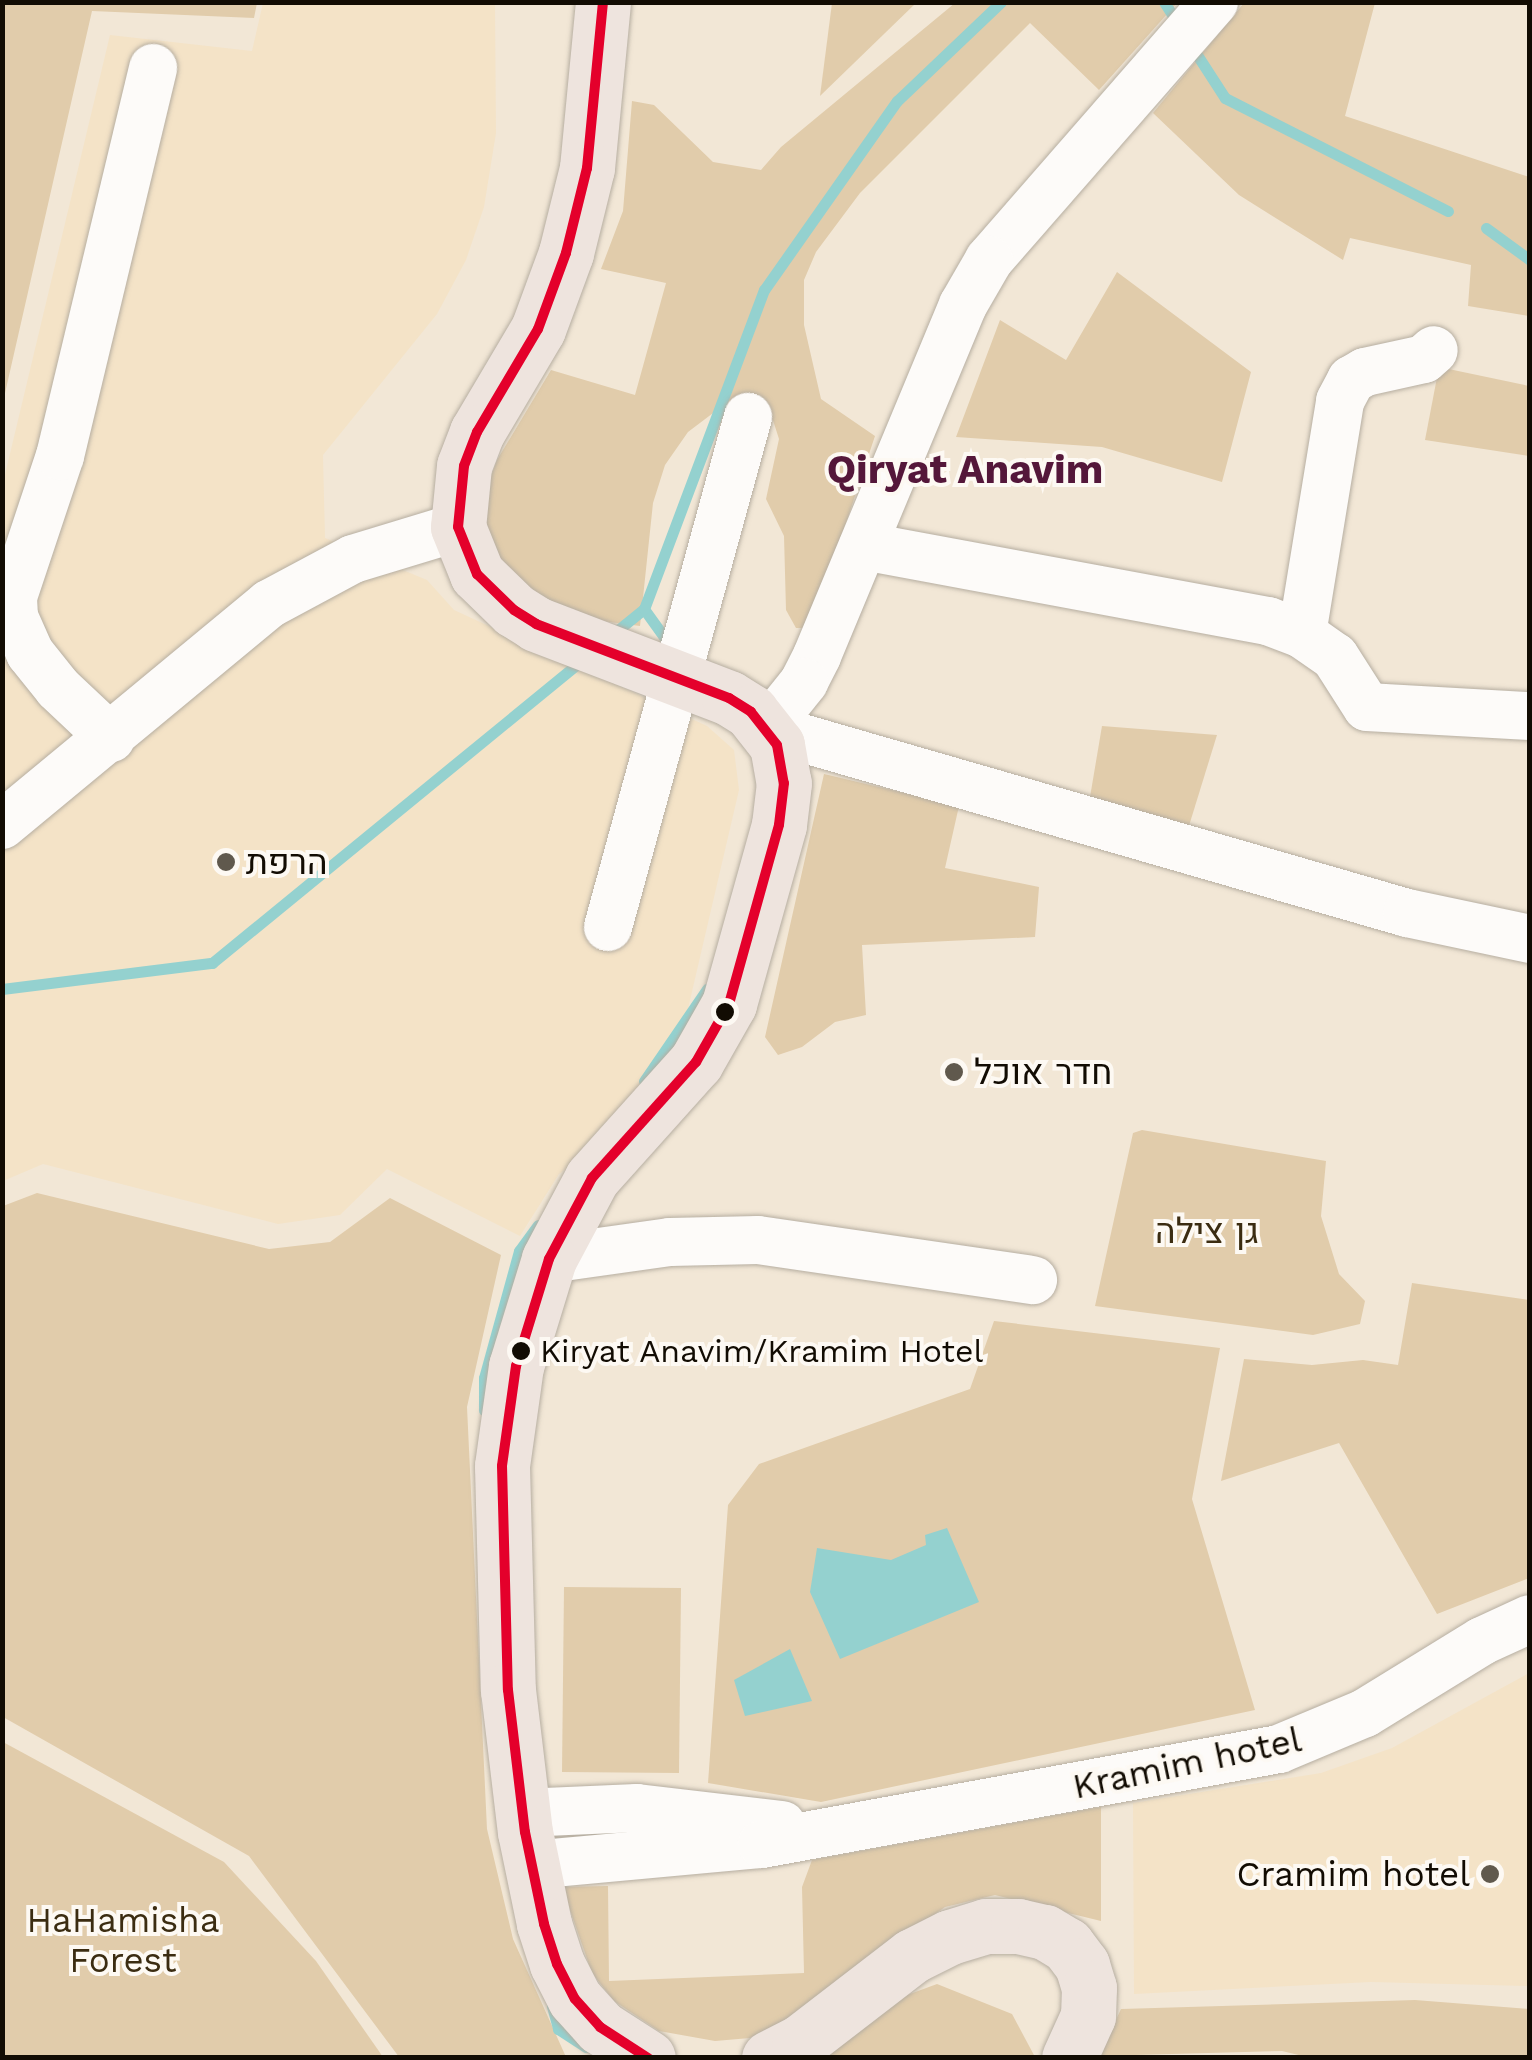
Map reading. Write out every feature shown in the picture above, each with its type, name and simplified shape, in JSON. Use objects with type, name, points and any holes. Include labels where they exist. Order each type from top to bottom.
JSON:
[{"type":"main road","points":[[603,2],[587,168],[566,253],[538,329],[477,432],[462,476],[458,526],[477,574],[514,610],[536,624],[729,698],[767,728],[783,763],[783,803],[729,1004],[696,1062],[592,1178],[548,1259],[516,1366],[502,1466],[504,1644],[527,1839],[557,1964],[576,1998],[600,2027],[648,2058]]},
{"type":"main road","points":[[769,2058],[800,2043],[912,1956],[950,1936],[986,1926],[1018,1926],[1045,1932],[1067,1945],[1082,1964],[1089,1988],[1088,2016],[1069,2058]]},
{"type":"street","points":[[1214,2],[989,260],[963,305],[804,682],[767,728],[1407,913],[1530,939]]},
{"type":"street","points":[[111,738],[58,688],[30,653],[14,616],[13,597],[60,456],[153,68]]},
{"type":"street","points":[[1302,634],[1340,401],[1351,380],[1365,372],[1409,364],[1434,350]]},
{"type":"street","points":[[608,927],[748,418]]},
{"type":"street","points":[[2,825],[269,604],[362,555],[458,526]]},
{"type":"street","points":[[863,546],[1268,621],[1302,634],[1335,657],[1367,707],[1530,716]]},
{"type":"street","points":[[548,1259],[670,1242],[758,1240],[1033,1280]]},
{"type":"street","name":"Kramim hotel","points":[[527,1839],[719,1850],[1279,1749],[1365,1712],[1482,1641],[1530,1618]]},
{"type":"shaded area","points":[[263,3],[495,3],[496,133],[484,207],[466,260],[437,314],[323,455],[325,538],[427,580],[454,610],[707,726],[734,750],[739,790],[677,1056],[593,1149],[559,1174],[520,1236],[387,1169],[340,1215],[278,1224],[43,1164],[3,1181],[3,483],[110,35],[252,51]]},
{"type":"shaded area","points":[[1529,1673],[1529,1986],[1371,1982],[1134,1994],[1133,1803],[1321,1773],[1392,1748]]},
{"type":"green space","points":[[3,2],[257,3],[254,18],[92,11],[3,402]]},
{"type":"green space","points":[[832,3],[916,3],[820,96]]},
{"type":"green space","points":[[955,3],[1177,3],[1099,90],[1030,23],[860,193],[816,252],[804,280],[804,325],[821,399],[875,436],[811,628],[796,628],[786,610],[784,536],[766,499],[779,439],[770,411],[725,404],[688,432],[665,465],[653,503],[640,626],[579,618],[517,584],[485,540],[480,506],[497,460],[551,370],[635,395],[666,283],[601,269],[623,211],[632,101],[654,105],[713,162],[761,170],[781,147]]},
{"type":"green space","points":[[1244,3],[1375,3],[1345,116],[1529,177],[1529,316],[1468,306],[1471,265],[1350,238],[1343,260],[1239,195],[1153,113]]},
{"type":"green space","points":[[1117,272],[1251,372],[1222,482],[1102,447],[956,437],[1000,320],[1066,360]]},
{"type":"green space","points":[[1439,367],[1529,386],[1529,456],[1425,440]]},
{"type":"green space","points":[[1102,726],[1217,735],[1188,829],[1089,803]]},
{"type":"green space","points":[[824,774],[959,806],[945,868],[1039,887],[1035,937],[862,945],[866,1015],[835,1022],[802,1047],[778,1055],[765,1037]]},
{"type":"green space","name":"גן צילה","points":[[1142,1130],[1326,1161],[1321,1216],[1339,1274],[1365,1301],[1360,1324],[1313,1335],[1095,1306],[1133,1133]]},
{"type":"green space","points":[[37,1193],[269,1249],[330,1242],[390,1198],[501,1255],[467,1407],[487,1829],[513,1939],[566,2057],[399,2057],[249,1856],[3,1717],[3,1206]]},
{"type":"green space","points":[[1412,1283],[1529,1300],[1529,1578],[1437,1614],[1339,1443],[1221,1481],[1244,1359],[1312,1365],[1363,1360],[1398,1365]]},
{"type":"green space","points":[[994,1321],[1220,1348],[1192,1499],[1255,1710],[821,1802],[708,1783],[728,1505],[759,1464],[970,1389]]},
{"type":"green space","points":[[564,1587],[681,1588],[679,1773],[562,1772]]},
{"type":"green space","name":"HaHamisha Forest","points":[[3,1742],[224,1862],[316,1961],[383,2057],[3,2057]]},
{"type":"green space","points":[[1101,1807],[1101,1921],[995,1895],[945,1907],[787,2019],[750,2038],[715,2041],[659,2031],[614,2001],[592,1973],[562,1887],[608,1886],[609,1981],[804,1973],[802,1887],[812,1860]]},
{"type":"green space","points":[[937,1984],[1012,2014],[1035,2057],[809,2058],[864,2011]]},
{"type":"green space","points":[[1415,2000],[1529,2009],[1529,2057],[1311,2058],[1282,2051],[1099,2056],[1121,2009]]},
{"type":"water","points":[[947,1528],[979,1602],[840,1659],[810,1592],[817,1548],[891,1560],[926,1545],[925,1535]]},
{"type":"water","points":[[790,1649],[812,1701],[745,1716],[734,1680]]},
{"type":"waterway","points":[[672,648],[644,609],[764,290],[897,101],[1001,2]]},
{"type":"waterway","points":[[1164,2],[1180,27]]},
{"type":"waterway","points":[[1192,47],[1225,98],[1448,211]]},
{"type":"waterway","points":[[1486,228],[1530,260]]},
{"type":"waterway","points":[[613,634],[644,609]]},
{"type":"waterway","points":[[2,989],[212,963],[583,659]]},
{"type":"waterway","points":[[644,1081],[707,989]]},
{"type":"waterway","points":[[484,1410],[484,1378],[519,1251],[538,1225]]},
{"type":"waterway","points":[[552,2006],[558,2029],[586,2047]]},
{"type":"transit line","points":[[603,2],[587,168],[566,253],[538,329],[477,432],[464,466],[458,527],[477,574],[514,610],[536,624],[729,698],[751,712],[777,745],[784,783],[779,825],[729,1004],[696,1062],[592,1178],[549,1259],[516,1366],[502,1466],[508,1690],[525,1832],[544,1924],[557,1964],[575,1999],[600,2027],[648,2058]]},
{"type":"place","name":"הרפת","points":[[226,862]]},
{"type":"place","name":"חדר אוכל","points":[[954,1072]]},
{"type":"place","name":"Kiryat Anavim/Kramim Hotel","points":[[521,1351]]},
{"type":"place","name":"Cramim hotel","points":[[1490,1874]]},
{"type":"district","name":"Qiryat Anavim","points":[[965,470]]}]
